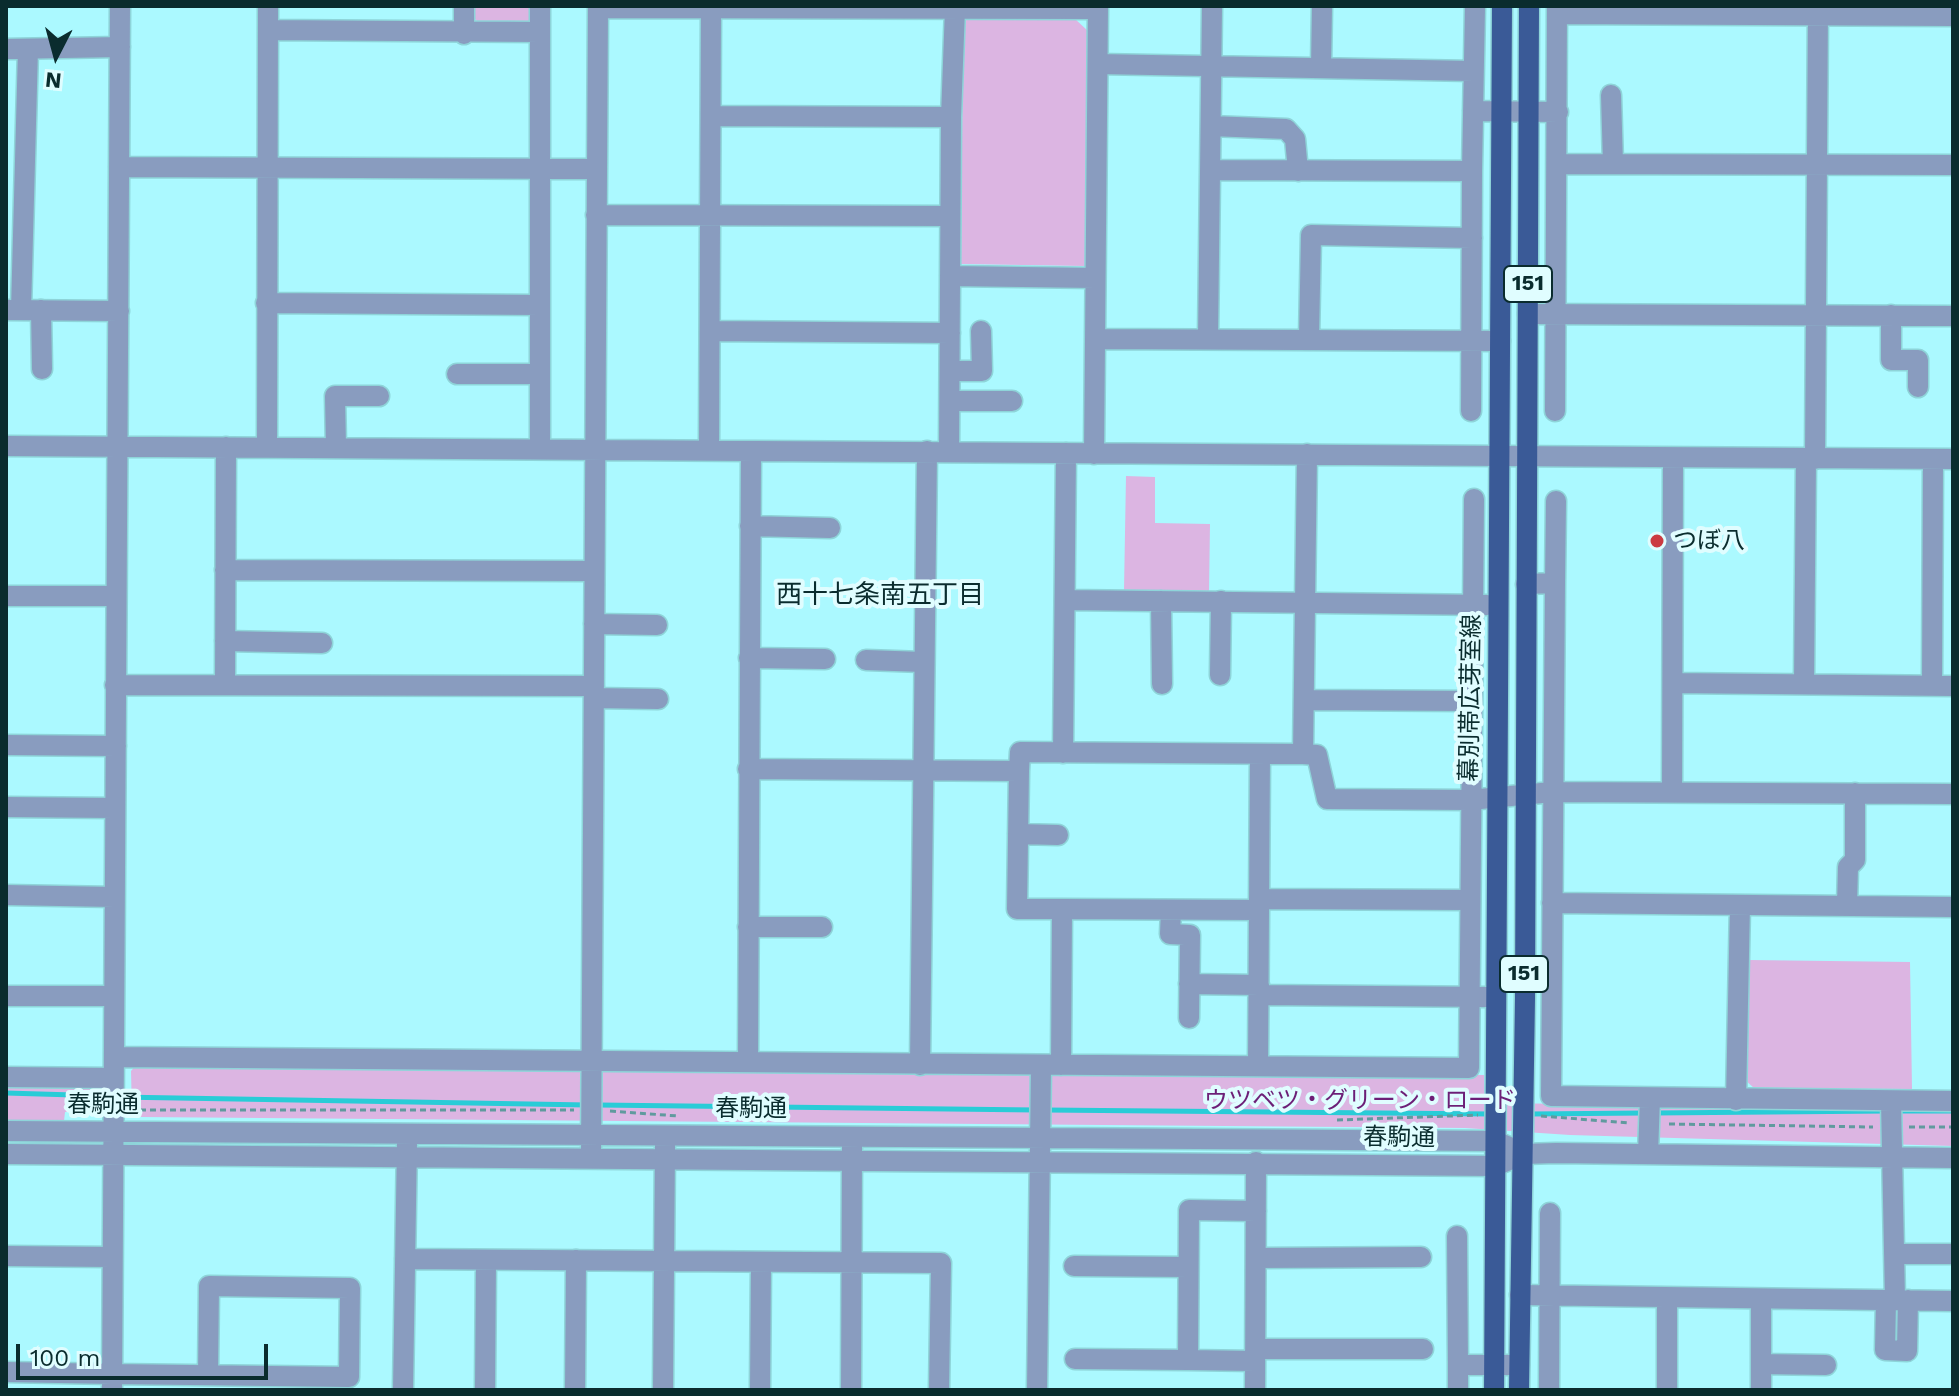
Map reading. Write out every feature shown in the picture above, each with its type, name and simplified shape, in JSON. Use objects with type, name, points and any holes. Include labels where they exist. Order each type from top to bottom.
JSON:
[{"type":"main road","name":"幕別帯広芽室線","points":[[1494,1390],[1502,6]]},
{"type":"main road","name":"151","points":[[1519,1390],[1525,998],[1529,6]]},
{"type":"street","points":[[112,1382],[120,6]]},
{"type":"street","points":[[267,446],[268,6]]},
{"type":"street","points":[[464,6],[464,34]]},
{"type":"street","points":[[540,6],[540,448]]},
{"type":"street","points":[[1208,339],[1212,6]]},
{"type":"street","points":[[1321,67],[1322,6]]},
{"type":"street","points":[[1471,411],[1475,6]]},
{"type":"street","points":[[591,1157],[598,8],[1098,8],[1094,454]]},
{"type":"street","points":[[709,449],[713,116],[711,8]]},
{"type":"street","points":[[949,452],[951,117],[955,8]]},
{"type":"street","points":[[1555,411],[1557,10],[1818,10],[1953,16]]},
{"type":"street","points":[[1804,684],[1818,10]]},
{"type":"street","points":[[268,30],[464,34],[540,32]]},
{"type":"street","points":[[6,49],[120,47]]},
{"type":"street","points":[[28,49],[23,310],[42,369]]},
{"type":"street","points":[[1098,64],[1473,71]]},
{"type":"street","points":[[1611,95],[1613,164]]},
{"type":"street","points":[[1473,111],[1558,112]]},
{"type":"street","points":[[713,116],[951,117]]},
{"type":"street","points":[[1211,126],[1286,129],[1295,139],[1298,171]]},
{"type":"street","points":[[1558,164],[1953,165]]},
{"type":"street","points":[[119,167],[597,169]]},
{"type":"street","points":[[1211,170],[1472,171]]},
{"type":"street","points":[[596,215],[950,216]]},
{"type":"street","points":[[1309,339],[1311,235],[1472,238]]},
{"type":"street","points":[[950,276],[1095,278]]},
{"type":"street","points":[[266,303],[540,305]]},
{"type":"street","points":[[23,310],[119,311]]},
{"type":"street","points":[[1528,314],[1953,316]]},
{"type":"street","points":[[1891,315],[1891,360],[1918,360],[1918,387]]},
{"type":"street","points":[[711,331],[950,333]]},
{"type":"street","points":[[950,371],[982,371],[981,331]]},
{"type":"street","points":[[1095,339],[1500,341]]},
{"type":"street","points":[[457,374],[540,374]]},
{"type":"street","points":[[336,447],[335,396],[379,396]]},
{"type":"street","points":[[950,401],[1012,401]]},
{"type":"street","points":[[6,446],[1943,459],[1943,686],[1673,683]]},
{"type":"street","points":[[225,684],[226,447]]},
{"type":"street","points":[[748,1062],[751,451]]},
{"type":"street","points":[[920,1065],[927,451]]},
{"type":"street","points":[[1063,753],[1066,453]]},
{"type":"street","points":[[1303,754],[1307,454]]},
{"type":"street","points":[[1672,792],[1673,459]]},
{"type":"street","points":[[6,1077],[113,1068],[592,1062],[1469,1068],[1468,900],[1474,499]]},
{"type":"street","points":[[1556,501],[1551,1096],[1953,1101]]},
{"type":"street","points":[[750,526],[830,528]]},
{"type":"street","points":[[225,570],[593,571]]},
{"type":"street","points":[[1526,584],[1555,583]]},
{"type":"street","points":[[6,596],[116,596]]},
{"type":"street","points":[[1066,600],[1499,605]]},
{"type":"street","points":[[1161,601],[1162,684]]},
{"type":"street","points":[[1220,675],[1221,601]]},
{"type":"street","points":[[594,624],[657,625]]},
{"type":"street","points":[[225,641],[322,643]]},
{"type":"street","points":[[749,658],[825,659]]},
{"type":"street","points":[[866,660],[923,662]]},
{"type":"street","points":[[115,685],[225,684],[594,692],[658,699]]},
{"type":"street","points":[[1305,700],[1471,701]]},
{"type":"street","points":[[6,745],[116,746]]},
{"type":"street","points":[[1468,900],[1259,904],[1171,910],[1017,909],[1020,752],[1317,755],[1327,799],[1470,800],[1496,795],[1552,792],[1953,794]]},
{"type":"street","points":[[1258,1066],[1260,755]]},
{"type":"street","points":[[748,769],[1019,771]]},
{"type":"street","points":[[1847,906],[1848,867],[1855,860],[1855,793]]},
{"type":"street","points":[[6,807],[114,808]]},
{"type":"street","points":[[1018,834],[1058,835]]},
{"type":"street","points":[[6,895],[114,897]]},
{"type":"street","points":[[1552,903],[1953,907]]},
{"type":"street","points":[[1736,1100],[1740,905]]},
{"type":"street","points":[[1037,1390],[1039,1137],[1051,1065],[1062,909]]},
{"type":"street","points":[[1171,910],[1170,934],[1190,935],[1189,1018]]},
{"type":"street","points":[[748,927],[822,927]]},
{"type":"street","points":[[1189,984],[1259,990],[1495,997]]},
{"type":"street","points":[[6,996],[114,996]]},
{"type":"street","points":[[1525,998],[1551,997]]},
{"type":"street","points":[[1648,1154],[1650,1098]]},
{"type":"street","points":[[1891,1101],[1896,1300]]},
{"type":"street","name":"春駒通","points":[[6,1131],[1495,1141]]},
{"type":"street","points":[[403,1390],[407,1133]]},
{"type":"street","points":[[663,1390],[665,1134]]},
{"type":"street","points":[[851,1390],[853,1135]]},
{"type":"street","points":[[1495,1141],[1523,1154]]},
{"type":"street","name":"春駒通","points":[[6,1154],[1495,1166]]},
{"type":"street","points":[[1495,1166],[1523,1154],[1953,1158]]},
{"type":"street","points":[[1255,1390],[1256,1162]]},
{"type":"street","points":[[1188,1360],[1189,1210],[1256,1211]]},
{"type":"street","points":[[1549,1390],[1550,1213]]},
{"type":"street","points":[[1457,1236],[1458,1390]]},
{"type":"street","points":[[1894,1254],[1953,1254]]},
{"type":"street","points":[[6,1256],[111,1257]]},
{"type":"street","points":[[1256,1258],[1421,1257]]},
{"type":"street","points":[[405,1259],[941,1263],[939,1390]]},
{"type":"street","points":[[485,1390],[486,1260]]},
{"type":"street","points":[[575,1390],[576,1260]]},
{"type":"street","points":[[760,1390],[761,1262]]},
{"type":"street","points":[[1074,1266],[1188,1267]]},
{"type":"street","points":[[6,1372],[112,1382],[208,1375],[349,1377],[350,1288],[209,1286],[208,1375]]},
{"type":"street","points":[[1520,1295],[1953,1301]]},
{"type":"street","points":[[1667,1299],[1667,1390]]},
{"type":"street","points":[[1761,1299],[1761,1390]]},
{"type":"street","points":[[1075,1359],[1188,1360],[1423,1349]]},
{"type":"street","points":[[1761,1364],[1826,1365]]},
{"type":"street","points":[[1458,1365],[1519,1365]]},
{"type":"path","points":[[113,1110],[591,1110]]},
{"type":"path","points":[[1333,1120],[1496,1114]]},
{"type":"path","points":[[1523,1115],[1649,1124],[1953,1127]]},
{"type":"green space","points":[[472,6],[533,6],[533,15],[526,25],[480,24],[472,16]]},
{"type":"green space","points":[[969,17],[1074,18],[1088,31],[1085,266],[961,264],[963,24]]},
{"type":"green space","points":[[1126,476],[1155,477],[1155,523],[1210,524],[1209,592],[1124,590]]},
{"type":"green space","points":[[1749,960],[1910,962],[1912,1089],[1754,1088],[1745,1080]]},
{"type":"green space","name":"ウツベツ・グリーン・ロード","points":[[136,1065],[1484,1075],[1485,1103],[1953,1108],[1953,1146],[1570,1135],[1465,1128],[141,1117],[132,1114],[131,1071]]},
{"type":"green space","points":[[6,1085],[90,1086],[90,1104],[82,1112],[65,1112],[64,1121],[6,1120]]},
{"type":"waterway","points":[[6,1093],[108,1096]]},
{"type":"waterway","points":[[118,1097],[588,1105]]},
{"type":"waterway","points":[[598,1105],[1036,1110]]},
{"type":"waterway","points":[[1046,1110],[1492,1114]]},
{"type":"waterway","points":[[1654,1113],[1888,1111]]},
{"type":"waterway","points":[[1898,1111],[1952,1111]]},
{"type":"waterway","points":[[1530,1114],[1644,1113]]},
{"type":"place","name":"つぼ八","points":[[1657,541]]},
{"type":"district","name":"西十七条南五丁目","points":[[880,595]]}]
